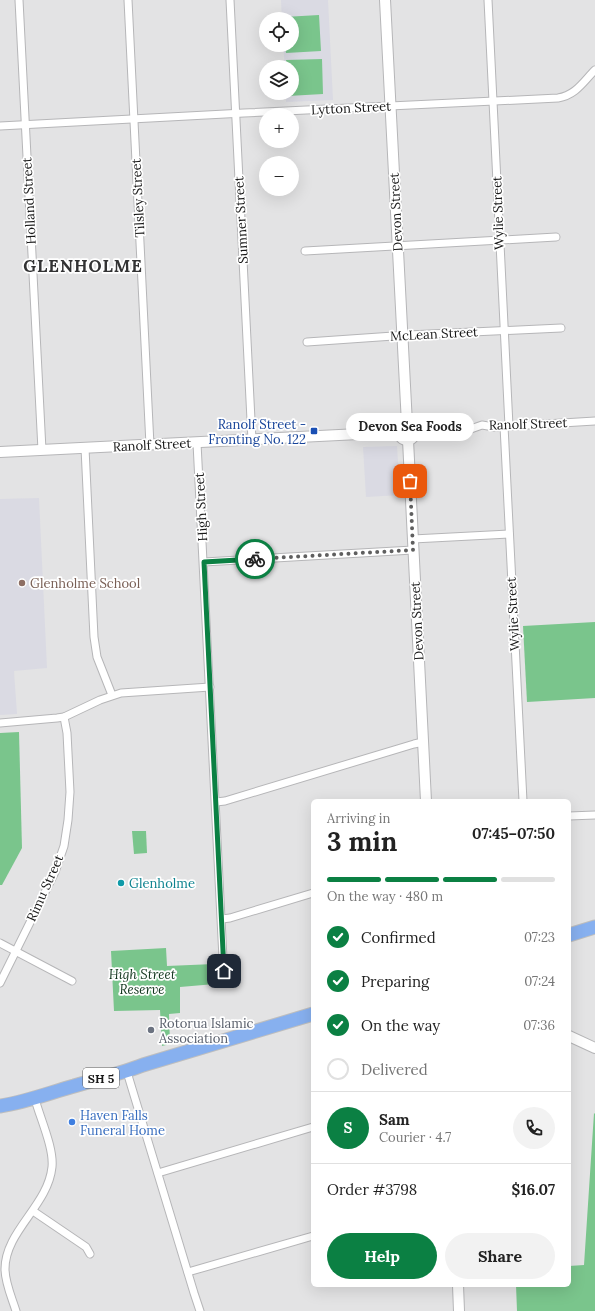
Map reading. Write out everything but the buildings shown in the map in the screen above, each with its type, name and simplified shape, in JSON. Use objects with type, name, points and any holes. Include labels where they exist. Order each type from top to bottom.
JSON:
[{"type":"highway","points":[[571,934],[595,927]]},
{"type":"highway","name":"SH 5","points":[[0,1106],[35,1099],[50,1093],[127,1072],[143,1065],[311,1015]]},
{"type":"main road","name":"Devon Street","points":[[385,0],[407,424]]},
{"type":"main road","points":[[407,424],[413,427],[415,432],[412,439],[408,440],[401,437],[399,432],[402,427],[407,424]]},
{"type":"main road","name":"Ranolf Street","points":[[0,452],[399,432]]},
{"type":"main road","name":"Devon Street","points":[[408,440],[426,799]]},
{"type":"main road","points":[[571,1037],[595,1048]]},
{"type":"main road","points":[[458,1287],[459,1311]]},
{"type":"street","name":"Holland Street","points":[[19,0],[42,450]]},
{"type":"street","name":"Tilsley Street","points":[[128,0],[150,445]]},
{"type":"street","name":"Sumner Street","points":[[230,0],[252,440]]},
{"type":"street","name":"Wylie Street","points":[[488,0],[504,331],[509,534],[523,799]]},
{"type":"street","name":"Lytton Street","points":[[0,126],[493,102],[564,97],[570,95],[579,88],[595,70]]},
{"type":"street","points":[[305,251],[556,237]]},
{"type":"street","name":"McLean Street","points":[[308,342],[561,328]]},
{"type":"street","name":"Ranolf Street","points":[[415,432],[449,429],[468,430],[482,426],[494,427],[595,421]]},
{"type":"street","name":"High Street","points":[[197,443],[224,978]]},
{"type":"street","points":[[85,448],[94,637],[97,657],[112,695]]},
{"type":"street","points":[[413,539],[509,534]]},
{"type":"street","points":[[204,562],[413,550]]},
{"type":"street","points":[[0,723],[50,720],[64,716],[112,695],[129,691],[210,687]]},
{"type":"street","name":"Rimu Street","points":[[0,983],[55,872],[66,833],[70,806],[70,792],[67,732],[64,716]]},
{"type":"street","points":[[216,802],[224,801],[423,742]]},
{"type":"street","points":[[571,816],[595,815]]},
{"type":"street","points":[[222,919],[230,918],[311,894]]},
{"type":"street","points":[[0,943],[72,981]]},
{"type":"street","points":[[127,1072],[200,1311]]},
{"type":"street","points":[[16,1311],[6,1279],[6,1259],[14,1238],[33,1211],[47,1185],[52,1166],[50,1147],[35,1099]]},
{"type":"street","points":[[158,1173],[311,1128]]},
{"type":"street","points":[[33,1211],[86,1246],[90,1254]]},
{"type":"street","points":[[188,1272],[311,1237]]},
{"type":"shaded area","points":[[281,0],[328,0],[333,100],[286,102],[286,100],[299,100],[299,60],[284,60],[284,52],[299,52],[299,12],[282,12]]},
{"type":"shaded area","points":[[397,446],[400,495],[366,497],[363,447]]},
{"type":"shaded area","name":"Glenholme School","points":[[39,498],[47,668],[14,671],[17,714],[0,715],[0,499]]},
{"type":"green space","points":[[319,15],[321,51],[286,53],[299,52],[299,16]]},
{"type":"green space","points":[[322,59],[323,94],[299,95],[299,60],[286,60]]},
{"type":"green space","points":[[595,622],[595,698],[527,702],[523,626]]},
{"type":"green space","points":[[19,732],[22,848],[2,885],[0,885],[0,733]]},
{"type":"green space","points":[[132,831],[146,831],[147,853],[134,854]]},
{"type":"green space","name":"High Street Reserve","points":[[166,948],[167,966],[214,964],[215,984],[180,987],[180,1013],[169,1014],[170,1044],[162,1046],[160,1010],[114,1011],[111,951]]},
{"type":"green space","points":[[594,1113],[595,1311],[517,1311],[516,1287],[571,1287],[571,1266],[584,1265]]},
{"type":"way so far","points":[[255,559],[413,550],[410,481]]},
{"type":"place","name":"Ranolf Street - Fronting No. 122","points":[[314,431]]},
{"type":"place","name":"Devon Sea Foods","points":[[410,481]]},
{"type":"place","name":"Glenholme School","points":[[22,583]]},
{"type":"place","name":"Glenholme","points":[[121,883]]},
{"type":"place","name":"Rotorua Islamic Association","points":[[151,1030]]},
{"type":"place","name":"Haven Falls Funeral Home","points":[[72,1122]]},
{"type":"district","name":"GLENHOLME","points":[[83,266]]},
{"type":"route","points":[[224,971],[204,562],[255,559]]}]
